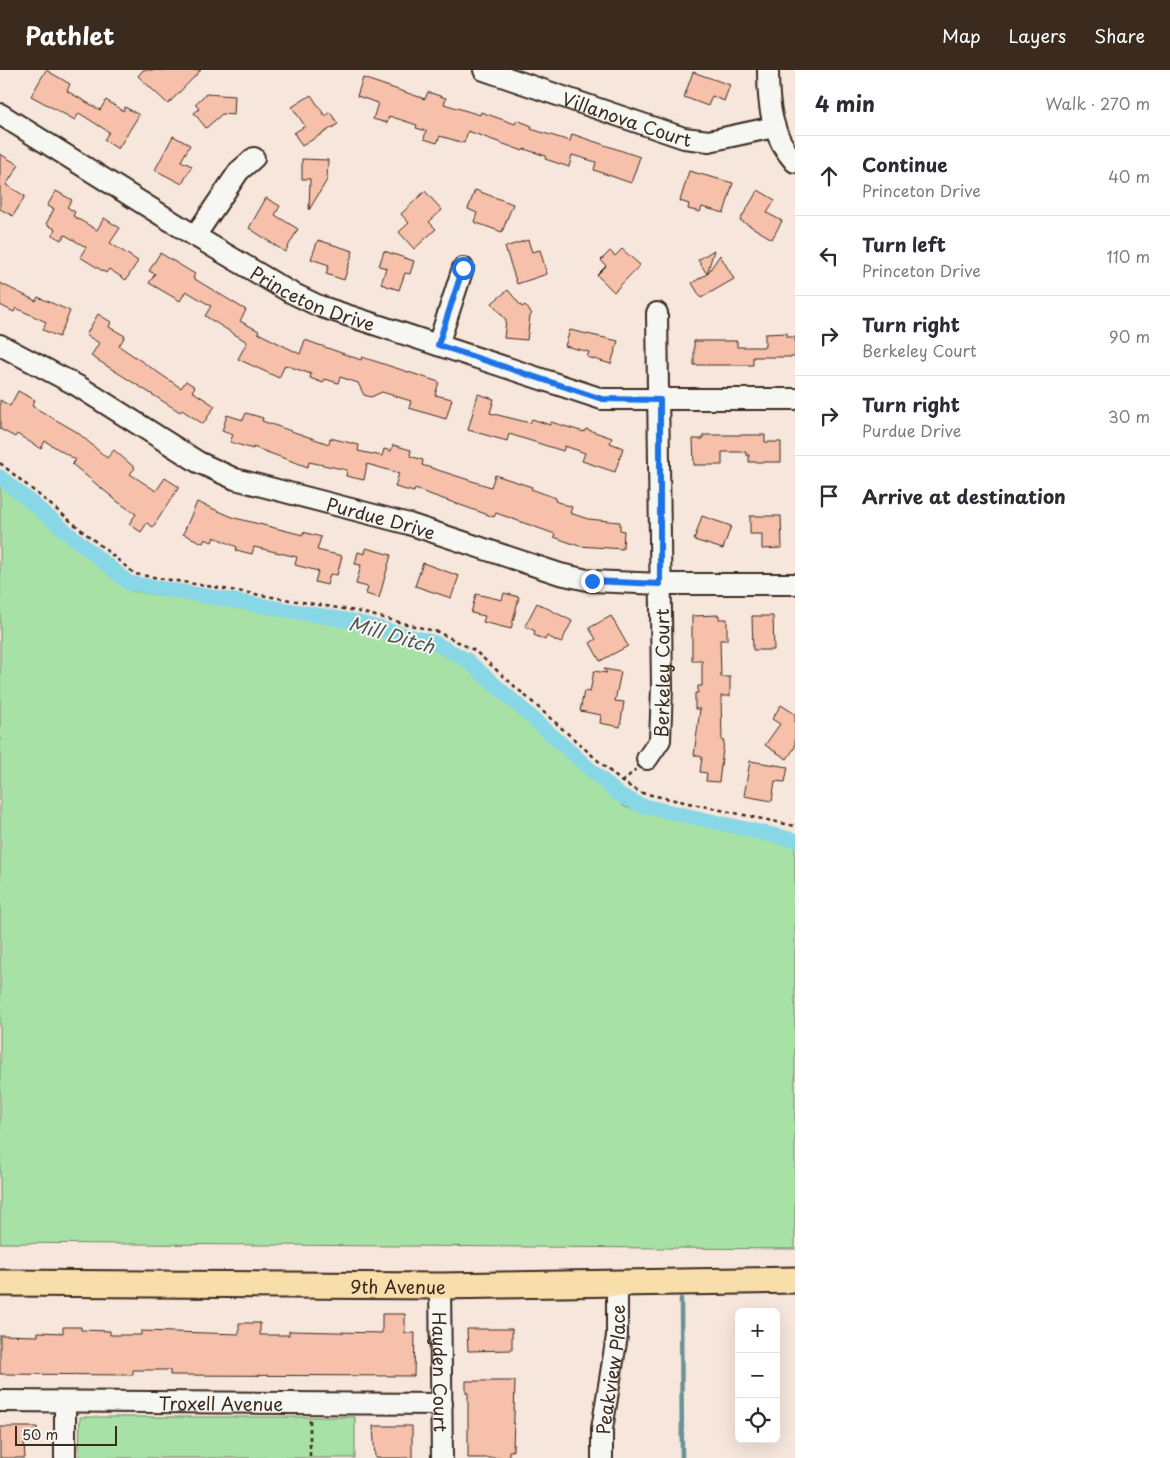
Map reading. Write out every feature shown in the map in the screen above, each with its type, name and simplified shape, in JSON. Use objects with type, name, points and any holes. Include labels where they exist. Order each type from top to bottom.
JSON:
[{"type":"main road","name":"9th Avenue","points":[[0,1284],[440,1286],[795,1280]]},
{"type":"street","name":"Villanova Court","points":[[484,70],[684,138],[709,141],[774,127]]},
{"type":"street","points":[[768,70],[768,99],[774,127],[787,153],[795,162]]},
{"type":"street","name":"Princeton Drive","points":[[0,114],[195,236],[288,291],[319,306],[602,399],[795,400]]},
{"type":"street","points":[[195,236],[239,171],[254,158]]},
{"type":"street","points":[[438,345],[463,268]]},
{"type":"street","name":"Berkeley Court","points":[[646,759],[660,740],[662,688],[660,400],[657,313]]},
{"type":"street","name":"Purdue Drive","points":[[0,345],[78,386],[198,462],[235,479],[410,524],[560,574],[592,581],[660,584],[795,584]]},
{"type":"street","name":"Peakview Place","points":[[602,1458],[602,1429],[617,1340],[617,1282]]},
{"type":"street","name":"Hayden Court","points":[[440,1286],[442,1458]]},
{"type":"street","name":"Troxell Avenue","points":[[0,1401],[442,1404]]},
{"type":"street","points":[[65,1402],[65,1458]]},
{"type":"path","points":[[0,463],[135,574],[356,611],[438,632],[474,650],[622,782],[642,792],[795,826]]},
{"type":"path","points":[[310,1403],[310,1458]]},
{"type":"green space","points":[[0,481],[132,591],[355,625],[433,648],[460,661],[625,807],[795,845],[795,1249],[0,1243]]},
{"type":"green space","points":[[80,1417],[355,1417],[355,1458],[79,1458]]},
{"type":"building","points":[[46,70],[70,84],[67,91],[100,110],[106,100],[123,111],[125,107],[139,115],[118,149],[104,140],[109,132],[79,113],[75,120],[31,96]]},
{"type":"building","points":[[143,70],[201,70],[168,104],[138,76]]},
{"type":"building","points":[[693,72],[730,85],[724,101],[712,96],[708,106],[684,97]]},
{"type":"building","points":[[363,78],[425,99],[428,92],[446,98],[444,104],[480,115],[481,112],[515,124],[517,120],[532,126],[531,129],[570,141],[572,134],[640,157],[631,183],[594,170],[596,162],[572,155],[569,167],[545,159],[546,156],[524,149],[523,151],[468,131],[464,143],[440,136],[437,143],[424,139],[426,131],[416,128],[417,125],[389,116],[387,123],[373,119],[378,103],[357,96]]},
{"type":"building","points":[[206,94],[235,96],[234,115],[222,114],[206,128],[194,113],[199,109],[195,104]]},
{"type":"building","points":[[311,95],[325,116],[330,112],[338,124],[302,146],[294,133],[305,126],[292,107]]},
{"type":"building","points":[[173,136],[190,145],[181,161],[192,166],[182,184],[155,170]]},
{"type":"building","points":[[0,154],[19,165],[6,185],[25,196],[13,216],[0,209]]},
{"type":"building","points":[[302,159],[328,160],[327,180],[309,210],[310,179],[302,179]]},
{"type":"building","points":[[689,171],[733,183],[724,213],[702,207],[700,212],[688,209],[689,204],[680,201]]},
{"type":"building","points":[[475,190],[513,204],[502,232],[474,222],[477,213],[468,209]]},
{"type":"building","points":[[758,190],[775,200],[767,213],[782,221],[772,239],[740,220]]},
{"type":"building","points":[[56,191],[72,200],[67,207],[75,212],[73,216],[97,230],[104,218],[120,228],[110,243],[138,261],[126,280],[109,269],[106,273],[80,257],[86,247],[65,235],[61,240],[52,235],[55,229],[46,224],[54,209],[47,206]]},
{"type":"building","points":[[425,191],[442,210],[429,222],[436,229],[414,249],[399,232],[409,223],[401,214]]},
{"type":"building","points":[[266,198],[280,206],[275,215],[298,229],[285,252],[249,228]]},
{"type":"building","points":[[318,240],[353,251],[344,280],[326,274],[329,265],[311,259]]},
{"type":"building","points":[[528,240],[532,252],[540,250],[547,274],[517,284],[505,247]]},
{"type":"building","points":[[622,249],[640,265],[614,292],[597,275],[606,266],[601,260],[610,251],[615,256]]},
{"type":"building","points":[[714,250],[707,274],[698,260]]},
{"type":"building","points":[[384,251],[414,261],[410,274],[405,273],[399,290],[381,284],[386,268],[379,266]]},
{"type":"building","points":[[160,253],[195,274],[193,278],[246,310],[240,321],[259,331],[258,333],[300,354],[305,340],[361,360],[362,357],[439,382],[435,395],[452,399],[446,419],[409,408],[411,401],[382,392],[371,397],[364,395],[358,383],[340,377],[338,383],[325,379],[323,383],[310,378],[311,374],[285,365],[279,378],[238,359],[247,342],[205,316],[211,306],[186,291],[180,301],[149,283],[155,274],[149,271]]},
{"type":"building","points":[[720,255],[734,279],[701,298],[692,283],[707,274]]},
{"type":"building","points":[[0,283],[36,301],[38,297],[70,311],[59,337],[43,330],[46,322],[16,308],[14,312],[0,305]]},
{"type":"building","points":[[508,290],[522,307],[525,305],[532,314],[530,316],[527,340],[504,338],[506,320],[492,303]]},
{"type":"building","points":[[98,314],[111,322],[109,327],[125,336],[119,346],[181,388],[186,381],[195,387],[192,391],[215,406],[203,424],[182,410],[180,412],[91,356],[99,343],[86,335]]},
{"type":"building","points":[[570,330],[618,341],[611,364],[587,357],[589,352],[565,346]]},
{"type":"building","points":[[787,333],[787,337],[795,337],[795,357],[753,357],[753,365],[694,365],[694,341],[737,341],[737,347],[765,347],[765,334]]},
{"type":"building","points":[[18,391],[35,400],[32,406],[77,432],[107,458],[114,450],[135,468],[130,474],[156,491],[165,478],[179,487],[153,527],[147,523],[141,532],[129,524],[136,514],[118,502],[72,464],[76,460],[45,441],[41,449],[17,434],[15,437],[0,429],[0,400],[10,406]]},
{"type":"building","points":[[478,394],[494,399],[490,413],[530,423],[532,419],[550,425],[551,422],[584,432],[586,429],[612,438],[610,443],[623,448],[615,472],[582,461],[585,453],[565,446],[563,451],[509,434],[507,441],[468,430]]},
{"type":"building","points":[[246,413],[263,418],[262,421],[329,444],[330,438],[359,445],[358,451],[382,456],[384,449],[391,451],[393,445],[411,450],[410,456],[423,460],[422,465],[491,487],[495,475],[532,487],[531,489],[556,498],[555,501],[572,507],[570,513],[588,519],[620,522],[620,530],[624,531],[623,549],[579,546],[554,537],[555,534],[496,513],[494,517],[415,489],[414,492],[395,487],[399,473],[367,464],[364,480],[346,476],[347,470],[309,462],[308,467],[253,447],[253,449],[230,442],[233,435],[222,431],[227,415],[243,420]]},
{"type":"building","points":[[703,435],[765,435],[765,442],[781,442],[781,462],[749,462],[749,455],[746,455],[746,452],[722,452],[722,465],[694,465],[693,439],[703,439]]},
{"type":"building","points":[[197,502],[235,518],[303,535],[303,532],[321,537],[317,550],[342,556],[337,575],[330,574],[327,585],[315,582],[318,571],[295,565],[297,557],[254,547],[252,554],[236,550],[237,547],[214,537],[212,542],[205,539],[203,543],[183,534]]},
{"type":"building","points":[[702,516],[731,526],[723,549],[694,540]]},
{"type":"building","points":[[750,516],[781,516],[782,548],[762,549],[762,534],[750,534]]},
{"type":"building","points":[[366,548],[391,555],[379,598],[366,594],[368,587],[356,584],[361,565],[355,564],[358,552],[365,554]]},
{"type":"building","points":[[423,563],[459,576],[451,598],[415,586]]},
{"type":"building","points":[[504,593],[519,597],[511,629],[483,622],[485,616],[471,613],[476,594],[502,600]]},
{"type":"building","points":[[537,603],[572,621],[561,643],[547,636],[545,640],[534,635],[535,631],[525,626]]},
{"type":"building","points":[[719,615],[719,619],[727,619],[727,640],[720,640],[721,677],[730,677],[730,696],[721,696],[722,741],[724,741],[719,782],[706,781],[707,773],[700,772],[702,757],[694,755],[700,709],[695,709],[695,693],[698,693],[698,686],[702,686],[702,661],[692,661],[692,616]]},
{"type":"building","points":[[611,616],[628,646],[600,661],[590,643],[596,639],[589,628]]},
{"type":"building","points":[[752,616],[773,616],[774,650],[753,650]]},
{"type":"building","points":[[604,669],[621,672],[615,701],[624,702],[620,727],[600,723],[601,715],[580,711],[584,691],[590,692],[594,671],[607,673]]},
{"type":"building","points":[[781,705],[795,714],[795,747],[787,759],[765,745],[780,724],[772,719]]},
{"type":"building","points":[[750,761],[788,767],[785,782],[775,781],[772,801],[744,796]]},
{"type":"building","points":[[382,1314],[405,1314],[405,1333],[415,1333],[414,1376],[170,1375],[170,1370],[133,1370],[133,1375],[0,1374],[0,1335],[38,1336],[38,1332],[63,1333],[63,1327],[81,1327],[81,1330],[110,1331],[110,1335],[141,1335],[141,1331],[239,1334],[239,1323],[260,1323],[260,1335],[289,1335],[289,1331],[382,1333]]},
{"type":"building","points":[[467,1329],[512,1329],[512,1350],[468,1351]]},
{"type":"building","points":[[466,1381],[515,1381],[513,1451],[509,1451],[509,1458],[468,1458],[468,1393],[466,1393]]},
{"type":"building","points":[[373,1426],[412,1426],[412,1458],[375,1458]]},
{"type":"building","points":[[0,1427],[37,1427],[37,1442],[24,1442],[25,1458],[0,1458]]},
{"type":"waterway","name":"Mill Ditch","points":[[0,477],[129,583],[352,621],[435,643],[467,660],[618,794],[640,805],[795,840]]},
{"type":"waterway","points":[[681,1299],[682,1458]]},
{"type":"route","points":[[463,268],[438,345],[602,399],[660,400],[660,584],[592,581]]}]
